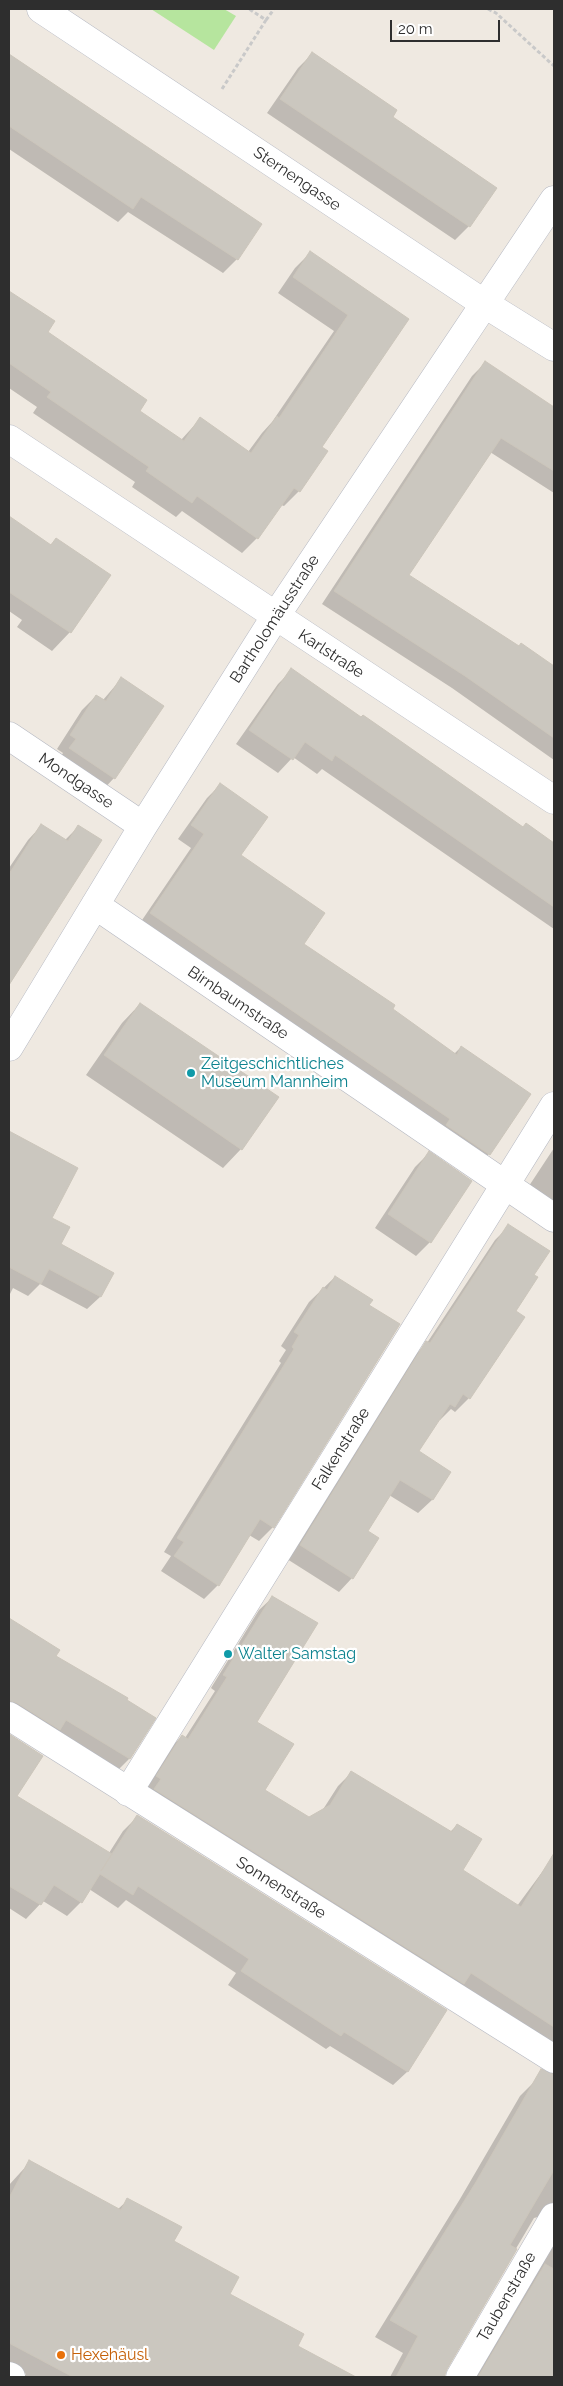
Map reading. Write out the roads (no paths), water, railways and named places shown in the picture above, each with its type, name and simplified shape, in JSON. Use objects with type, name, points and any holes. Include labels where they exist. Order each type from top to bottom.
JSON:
[{"type":"street","name":"Sternengasse","points":[[41,9],[485,304],[554,347]]},
{"type":"street","name":"Bartholomäusstraße","points":[[9,1047],[142,826],[275,617],[554,200]]},
{"type":"street","name":"Karlstraße","points":[[9,439],[275,617],[554,800]]},
{"type":"street","name":"Mondgasse","points":[[9,736],[142,826]]},
{"type":"street","name":"Birnbaumstraße","points":[[95,905],[554,1218]]},
{"type":"street","name":"Falkenstraße","points":[[128,1792],[554,1106]]},
{"type":"street","name":"Sonnenstraße","points":[[9,1716],[554,2059]]},
{"type":"street","name":"Taubenstraße","points":[[460,2377],[554,2218]]},
{"type":"place","name":"Zeitgeschichtliches Museum Mannheim","points":[[191,1073]]},
{"type":"place","name":"Walter Samstag","points":[[228,1654]]},
{"type":"place","name":"Hexehäusl","points":[[61,2355]]}]
